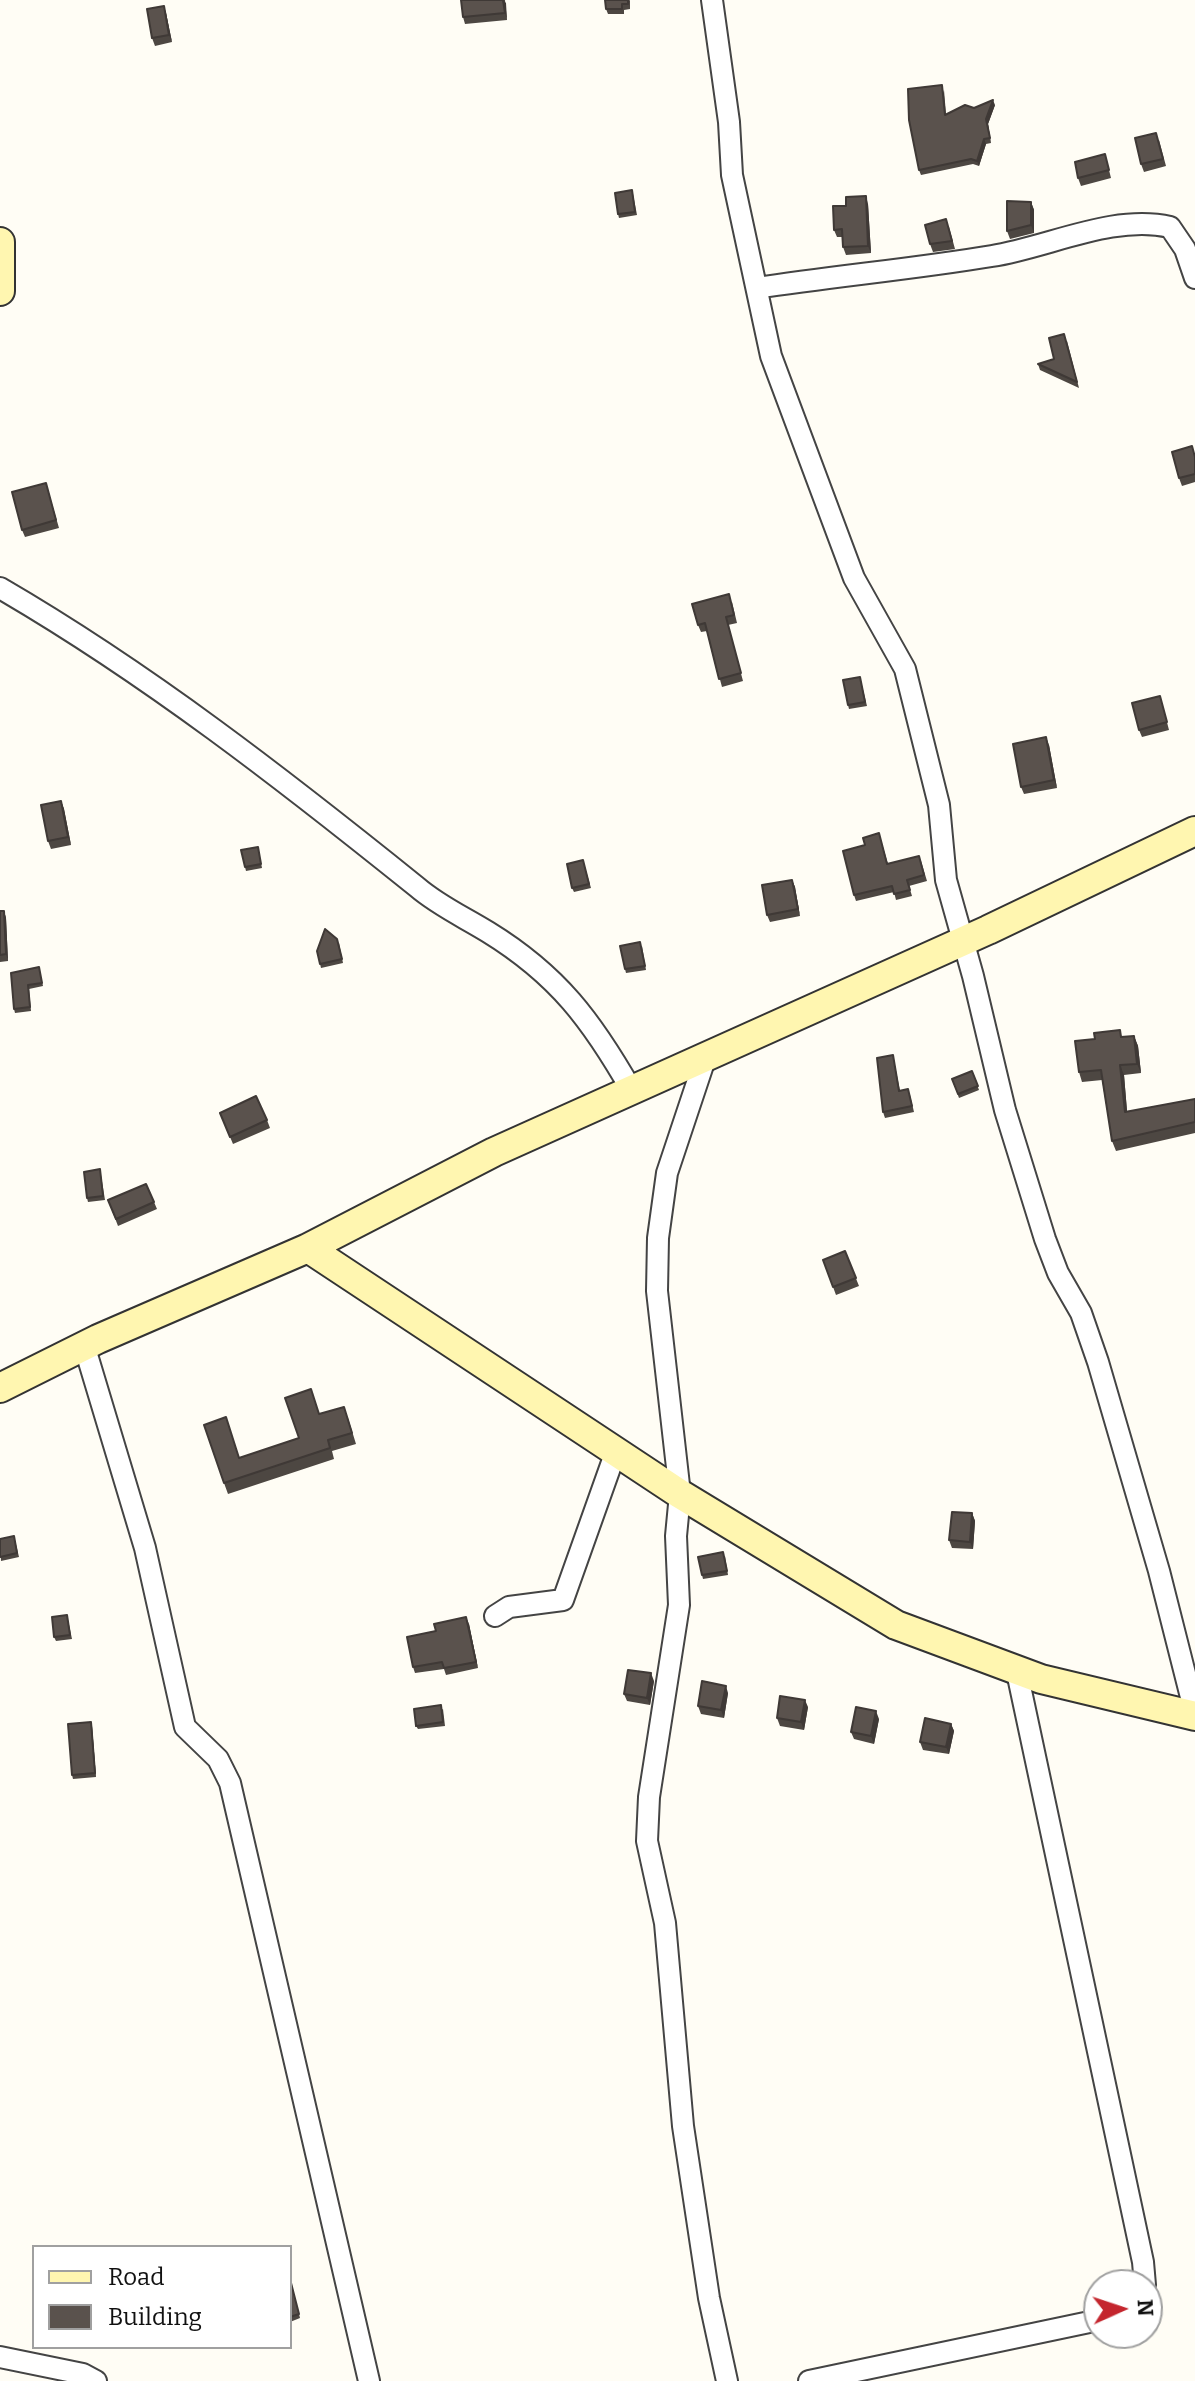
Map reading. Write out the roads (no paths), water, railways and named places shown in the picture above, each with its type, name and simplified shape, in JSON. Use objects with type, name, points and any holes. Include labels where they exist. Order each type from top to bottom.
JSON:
[{"type":"street","points":[[308,1248],[680,1494],[896,1625],[1017,1672],[1195,1715],[1159,1571],[1098,1362],[1081,1313],[1058,1273],[1045,1239],[1005,1110],[946,880],[939,805],[905,669],[854,578],[771,356],[732,175],[729,122],[712,0]]},
{"type":"street","points":[[757,288],[993,256],[1115,227],[1150,222],[1170,227],[1185,249],[1195,278]]},
{"type":"street","points":[[0,242],[0,291]]},
{"type":"street","points":[[0,588],[147,682],[339,824],[441,906],[488,931],[530,960],[576,1003],[597,1029],[632,1091]]},
{"type":"street","points":[[0,1388],[84,1345],[308,1248],[494,1152],[705,1059],[1195,831]]},
{"type":"street","points":[[705,1059],[667,1173],[658,1238],[657,1291],[680,1494],[676,1536],[679,1605],[649,1797],[647,1841],[665,1923],[685,2140],[709,2298],[727,2381]]},
{"type":"street","points":[[84,1345],[145,1548],[185,1727],[218,1759],[230,1783],[369,2381]]},
{"type":"street","points":[[495,1616],[509,1607],[563,1600],[616,1451]]},
{"type":"street","points":[[1017,1672],[1144,2269]]},
{"type":"street","points":[[809,2381],[1083,2323]]},
{"type":"street","points":[[0,2357],[70,2371],[96,2381]]}]
